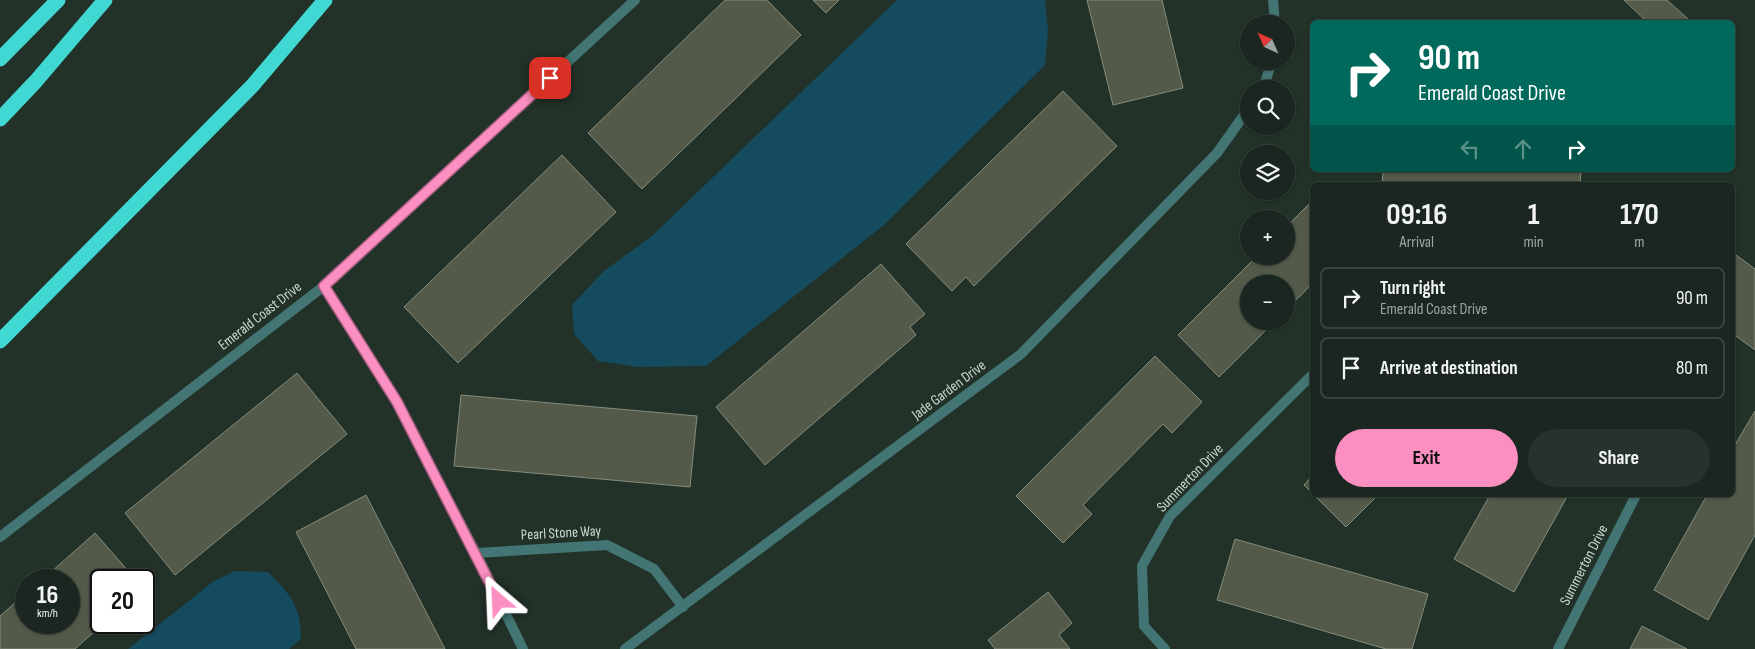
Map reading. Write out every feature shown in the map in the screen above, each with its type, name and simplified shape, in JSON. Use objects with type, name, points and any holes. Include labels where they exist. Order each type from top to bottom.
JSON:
[{"type":"highway","points":[[0,59],[58,0]]},
{"type":"highway","points":[[0,119],[36,81],[105,0]]},
{"type":"highway","points":[[0,341],[253,85],[325,0]]},
{"type":"lane","name":"Emerald Coast Drive","points":[[0,537],[324,286],[635,0]]},
{"type":"lane","points":[[1273,0],[1274,15]]},
{"type":"lane","name":"Jade Garden Drive","points":[[625,649],[1021,354],[1217,153],[1240,121]]},
{"type":"lane","points":[[324,286],[397,402],[476,553],[523,649]]},
{"type":"lane","name":"Summerton Drive","points":[[1165,649],[1144,626],[1142,566],[1170,516],[1310,377]]},
{"type":"lane","name":"Summerton Drive","points":[[1558,649],[1635,497]]},
{"type":"lane","name":"Pearl Stone Way","points":[[476,553],[607,545],[654,569],[683,607]]},
{"type":"water","points":[[897,0],[1045,0],[1048,31],[1045,65],[884,225],[706,366],[638,367],[598,361],[574,334],[572,305],[604,271],[652,236]]},
{"type":"water","points":[[235,571],[268,572],[293,601],[299,618],[301,639],[289,649],[128,649],[147,634],[155,634],[155,628],[214,581]]},
{"type":"building","points":[[725,0],[767,0],[801,35],[642,189],[588,133]]},
{"type":"building","points":[[813,0],[839,0],[826,13]]},
{"type":"building","points":[[1087,0],[1162,0],[1183,88],[1113,105]]},
{"type":"building","points":[[1624,0],[1667,0],[1688,19],[1687,20],[1645,20]]},
{"type":"building","points":[[1063,91],[1117,146],[974,286],[966,277],[952,291],[906,244]]},
{"type":"building","points":[[562,155],[616,212],[458,363],[404,307]]},
{"type":"building","points":[[1383,172],[1581,172],[1580,182],[1382,182]]},
{"type":"building","points":[[1310,203],[1310,286],[1295,301],[1295,275],[1240,275],[1240,330],[1266,330],[1219,377],[1178,335],[1248,265],[1295,265],[1295,218]]},
{"type":"building","points":[[1735,254],[1755,269],[1755,350],[1735,335]]},
{"type":"building","points":[[881,264],[925,314],[910,327],[916,335],[765,465],[716,407]]},
{"type":"building","points":[[1155,356],[1202,402],[1172,433],[1163,424],[1083,505],[1092,514],[1063,543],[1016,496]]},
{"type":"building","points":[[297,373],[347,434],[175,575],[125,513]]},
{"type":"building","points":[[461,395],[697,416],[690,487],[454,466]]},
{"type":"building","points":[[1755,411],[1755,535],[1708,620],[1654,590],[1706,497],[1735,497],[1735,445]]},
{"type":"building","points":[[1310,478],[1310,491],[1304,485]]},
{"type":"building","points":[[366,495],[445,649],[356,649],[296,532]]},
{"type":"building","points":[[1316,497],[1376,497],[1346,527]]},
{"type":"building","points":[[1489,497],[1567,497],[1514,592],[1454,559]]},
{"type":"building","points":[[95,533],[126,569],[90,569],[90,634],[92,634],[75,649],[0,649],[0,616],[15,603],[15,634],[80,634],[80,569],[54,569]]},
{"type":"building","points":[[1235,539],[1428,594],[1412,649],[1386,649],[1217,600]]},
{"type":"building","points":[[1048,592],[1072,623],[1059,635],[1070,649],[995,649],[988,640]]},
{"type":"building","points":[[1642,626],[1687,649],[1630,649]]},
{"type":"route","points":[[499,601],[397,402],[324,286],[550,78]]}]
